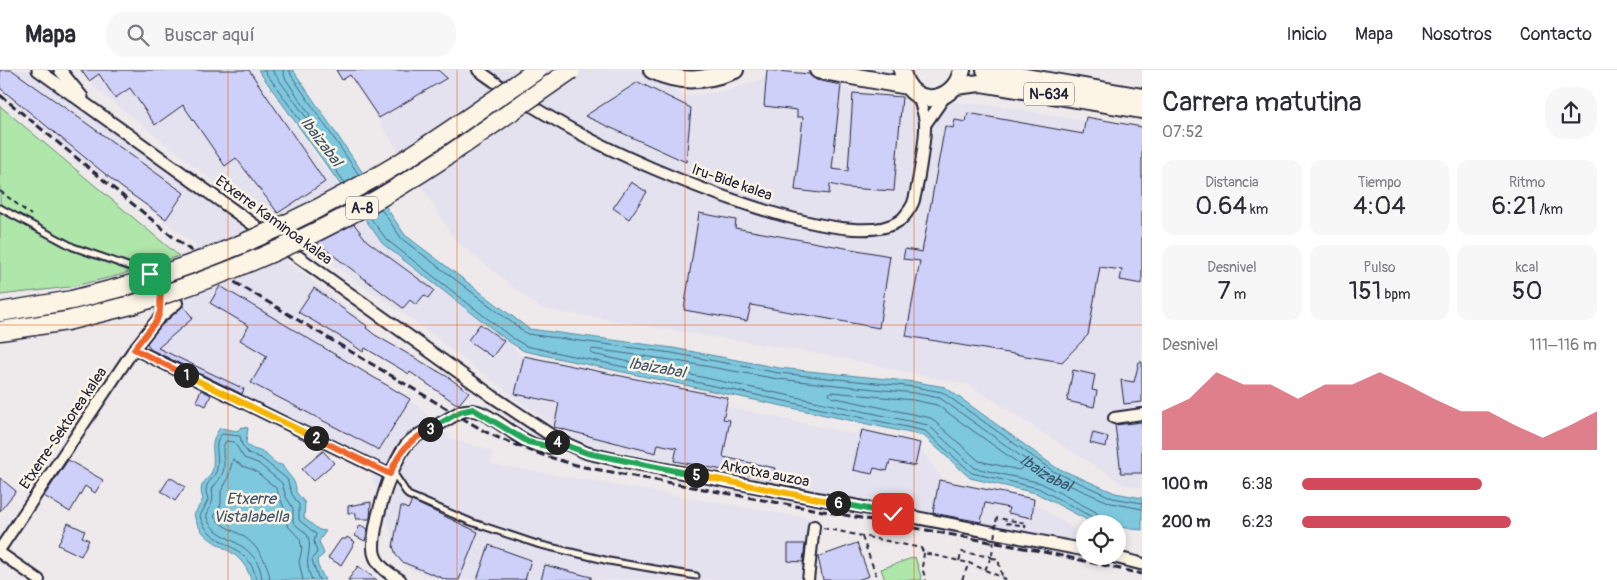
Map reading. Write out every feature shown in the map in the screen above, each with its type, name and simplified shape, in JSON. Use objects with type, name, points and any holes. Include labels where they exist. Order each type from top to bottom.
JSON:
[{"type":"highway","name":"A-8","points":[[0,312],[72,300],[122,288],[194,265],[263,236],[322,206],[414,154],[537,70]]},
{"type":"highway","name":"A-8","points":[[0,331],[67,321],[131,305],[198,283],[362,208],[462,145],[571,70]]},
{"type":"highway","points":[[652,70],[672,79],[693,81],[711,79],[735,70]]},
{"type":"highway","points":[[818,70],[905,79],[937,98],[951,90],[962,70]]},
{"type":"highway","name":"N-634","points":[[985,70],[1142,97]]},
{"type":"highway","name":"N-634","points":[[951,90],[981,83],[1142,110]]},
{"type":"highway","points":[[0,305],[72,300]]},
{"type":"street","name":"Etxerre Kaminoa kalea","points":[[38,70],[492,396]]},
{"type":"street","points":[[60,70],[90,108]]},
{"type":"street","name":"Iru-Bide kalea","points":[[478,70],[587,138],[656,171],[741,202],[809,222],[859,229],[880,229],[900,220],[912,204],[925,124]]},
{"type":"street","points":[[905,79],[925,124],[951,90]]},
{"type":"street","name":"Etxerre-Sektorea kalea","points":[[0,549],[134,349],[157,320],[177,303]]},
{"type":"street","points":[[134,349],[390,472]]},
{"type":"street","name":"Arkotxa auzoa","points":[[492,396],[558,440],[587,453],[965,528],[1025,531],[1047,541],[1076,548]]},
{"type":"street","points":[[400,580],[380,566],[374,552],[376,534],[390,472],[397,458],[410,441],[467,409],[480,411],[538,446],[551,447],[558,440]]},
{"type":"street","points":[[1114,418],[1142,414]]},
{"type":"street","points":[[808,580],[814,526]]},
{"type":"street","points":[[0,554],[40,580]]},
{"type":"street","points":[[1126,560],[1142,564]]},
{"type":"street","points":[[810,567],[814,580]]},
{"type":"lane","name":"Etxerre-Sektorea kalea","points":[[0,208],[73,247],[150,274],[161,287],[160,311],[157,320]]},
{"type":"lane","points":[[390,472],[408,495],[471,522],[537,544],[609,561],[696,576]]},
{"type":"path","points":[[0,191],[36,220]]},
{"type":"path","points":[[985,570],[992,558],[998,523],[997,518],[1026,523],[1025,531]]},
{"type":"path","points":[[814,526],[921,548],[924,553],[922,568],[926,580]]},
{"type":"path","points":[[862,536],[878,580]]},
{"type":"path","points":[[959,561],[962,552],[998,559],[1003,580]]},
{"type":"path","points":[[924,553],[969,563],[1008,580]]},
{"type":"path","points":[[962,580],[969,563]]},
{"type":"shaded area","points":[[0,70],[28,70],[231,218],[373,328],[349,363],[417,405],[450,438],[493,451],[492,464],[814,519],[802,580],[439,580],[407,568],[394,541],[364,454],[143,349],[177,303],[196,245],[60,144],[0,91]]},
{"type":"shaded area","points":[[83,70],[255,70],[314,153],[383,244],[508,341],[530,364],[920,448],[947,484],[1037,504],[1075,530],[1074,542],[582,444],[522,403],[411,319],[226,191],[95,88]]},
{"type":"shaded area","points":[[346,70],[639,70],[684,96],[729,90],[775,74],[821,80],[866,94],[1000,106],[1142,131],[1142,488],[1124,485],[969,385],[831,356],[541,309],[456,241]]},
{"type":"green space","points":[[0,106],[179,256],[120,275],[70,287],[0,295]]},
{"type":"green space","points":[[915,557],[922,580],[885,580],[881,569]]},
{"type":"water","name":"Ibaizabal","points":[[258,70],[293,70],[405,235],[529,329],[673,348],[779,368],[916,382],[945,387],[1055,467],[1115,493],[1142,498],[1142,530],[1126,528],[1126,515],[1078,515],[1036,493],[970,478],[924,436],[524,351],[508,341],[383,244]]},
{"type":"water","name":"Etxerre Vistalabella","points":[[242,427],[248,428],[246,443],[248,446],[264,453],[274,462],[282,465],[291,478],[295,484],[296,492],[305,503],[304,518],[319,530],[326,531],[319,541],[324,554],[317,560],[325,580],[251,580],[246,568],[239,559],[205,535],[199,527],[194,515],[203,499],[201,488],[212,472],[213,448],[216,434],[220,428],[237,431]]},
{"type":"building","points":[[0,70],[12,70],[184,193],[166,219],[121,187],[0,88]]},
{"type":"building","points":[[81,70],[249,70],[325,182],[278,213],[236,158],[225,166],[183,105],[155,125],[130,88],[115,98],[99,74],[89,81]]},
{"type":"building","points":[[336,70],[438,70],[447,78],[379,118],[350,75],[342,80]]},
{"type":"building","points":[[767,70],[809,74],[816,80],[841,85],[832,169],[848,171],[853,93],[902,97],[894,191],[846,188],[830,184],[829,194],[795,190],[803,117],[797,117],[797,110],[764,106]]},
{"type":"building","points":[[638,82],[691,108],[686,162],[585,116]]},
{"type":"building","points":[[968,113],[1083,134],[1086,117],[1142,127],[1142,284],[1120,280],[1122,270],[1100,267],[1088,335],[1062,362],[906,336],[920,261],[903,259],[905,249],[922,252],[945,126],[953,128],[955,120],[966,122]]},
{"type":"building","points":[[631,182],[647,192],[629,219],[613,208]]},
{"type":"building","points":[[699,213],[736,220],[735,228],[890,256],[879,328],[751,305],[747,321],[684,310]]},
{"type":"building","points":[[354,224],[367,241],[434,290],[428,298],[424,295],[416,305],[410,300],[403,308],[317,243]]},
{"type":"building","points":[[220,286],[410,399],[379,450],[251,383],[267,356],[240,340],[249,326],[210,303]]},
{"type":"building","points":[[314,288],[367,326],[366,328],[375,335],[448,377],[469,392],[459,404],[455,403],[410,372],[409,374],[365,348],[363,352],[298,312]]},
{"type":"building","points":[[183,306],[193,318],[158,348],[244,389],[242,394],[150,349],[147,343],[162,325]]},
{"type":"building","points":[[480,324],[504,341],[492,357],[468,340]]},
{"type":"building","points":[[524,356],[728,398],[723,419],[730,420],[723,457],[775,468],[772,479],[674,461],[677,448],[658,444],[656,453],[554,427],[559,403],[515,394]]},
{"type":"building","points":[[1139,362],[1142,362],[1142,402],[1124,404],[1121,380],[1134,382]]},
{"type":"building","points":[[1073,370],[1095,375],[1092,390],[1097,391],[1094,407],[1067,401]]},
{"type":"building","points":[[201,390],[211,395],[206,406],[196,401]]},
{"type":"building","points":[[1142,422],[1142,473],[1121,473],[1115,425]]},
{"type":"building","points":[[862,430],[920,443],[915,466],[890,461],[887,471],[874,468],[872,474],[853,470]]},
{"type":"building","points":[[1093,433],[1108,437],[1106,447],[1090,443]]},
{"type":"building","points":[[323,451],[334,463],[313,481],[302,469]]},
{"type":"building","points":[[68,460],[103,480],[95,493],[85,486],[70,512],[44,496]]},
{"type":"building","points":[[170,477],[185,487],[175,501],[161,491]]},
{"type":"building","points":[[0,478],[16,491],[0,511]]},
{"type":"building","points":[[939,480],[1034,499],[1032,518],[1008,513],[1009,508],[985,503],[981,522],[933,513]]},
{"type":"building","points":[[412,501],[478,532],[459,580],[447,580],[402,562],[396,555],[393,546],[401,506],[408,509]]},
{"type":"building","points":[[371,502],[370,519],[356,519],[356,513],[348,513],[348,506]]},
{"type":"building","points":[[68,523],[85,531],[82,537],[89,540],[81,556],[58,545]]},
{"type":"building","points":[[360,525],[368,529],[365,541],[355,536]]},
{"type":"building","points":[[347,537],[355,542],[341,565],[328,558],[341,539],[346,539]]},
{"type":"building","points":[[857,543],[869,576],[857,580],[823,580],[818,557]]},
{"type":"building","points":[[788,544],[805,544],[803,562],[788,561]]},
{"type":"building","points":[[489,545],[531,560],[525,580],[477,580]]},
{"type":"building","points":[[545,565],[591,577],[591,580],[541,580]]},
{"type":"building","points":[[358,566],[377,580],[348,580]]},
{"type":"railway","points":[[0,95],[173,237],[226,277],[484,431],[509,442],[546,456],[584,467],[1040,551],[1142,574]]},
{"type":"route","points":[[150,274],[161,287],[160,311],[157,320],[134,349],[390,474],[397,458],[410,441],[460,412],[473,409],[480,411],[528,442],[538,446],[547,448],[555,446],[558,440],[587,453],[622,461],[893,514]]}]
